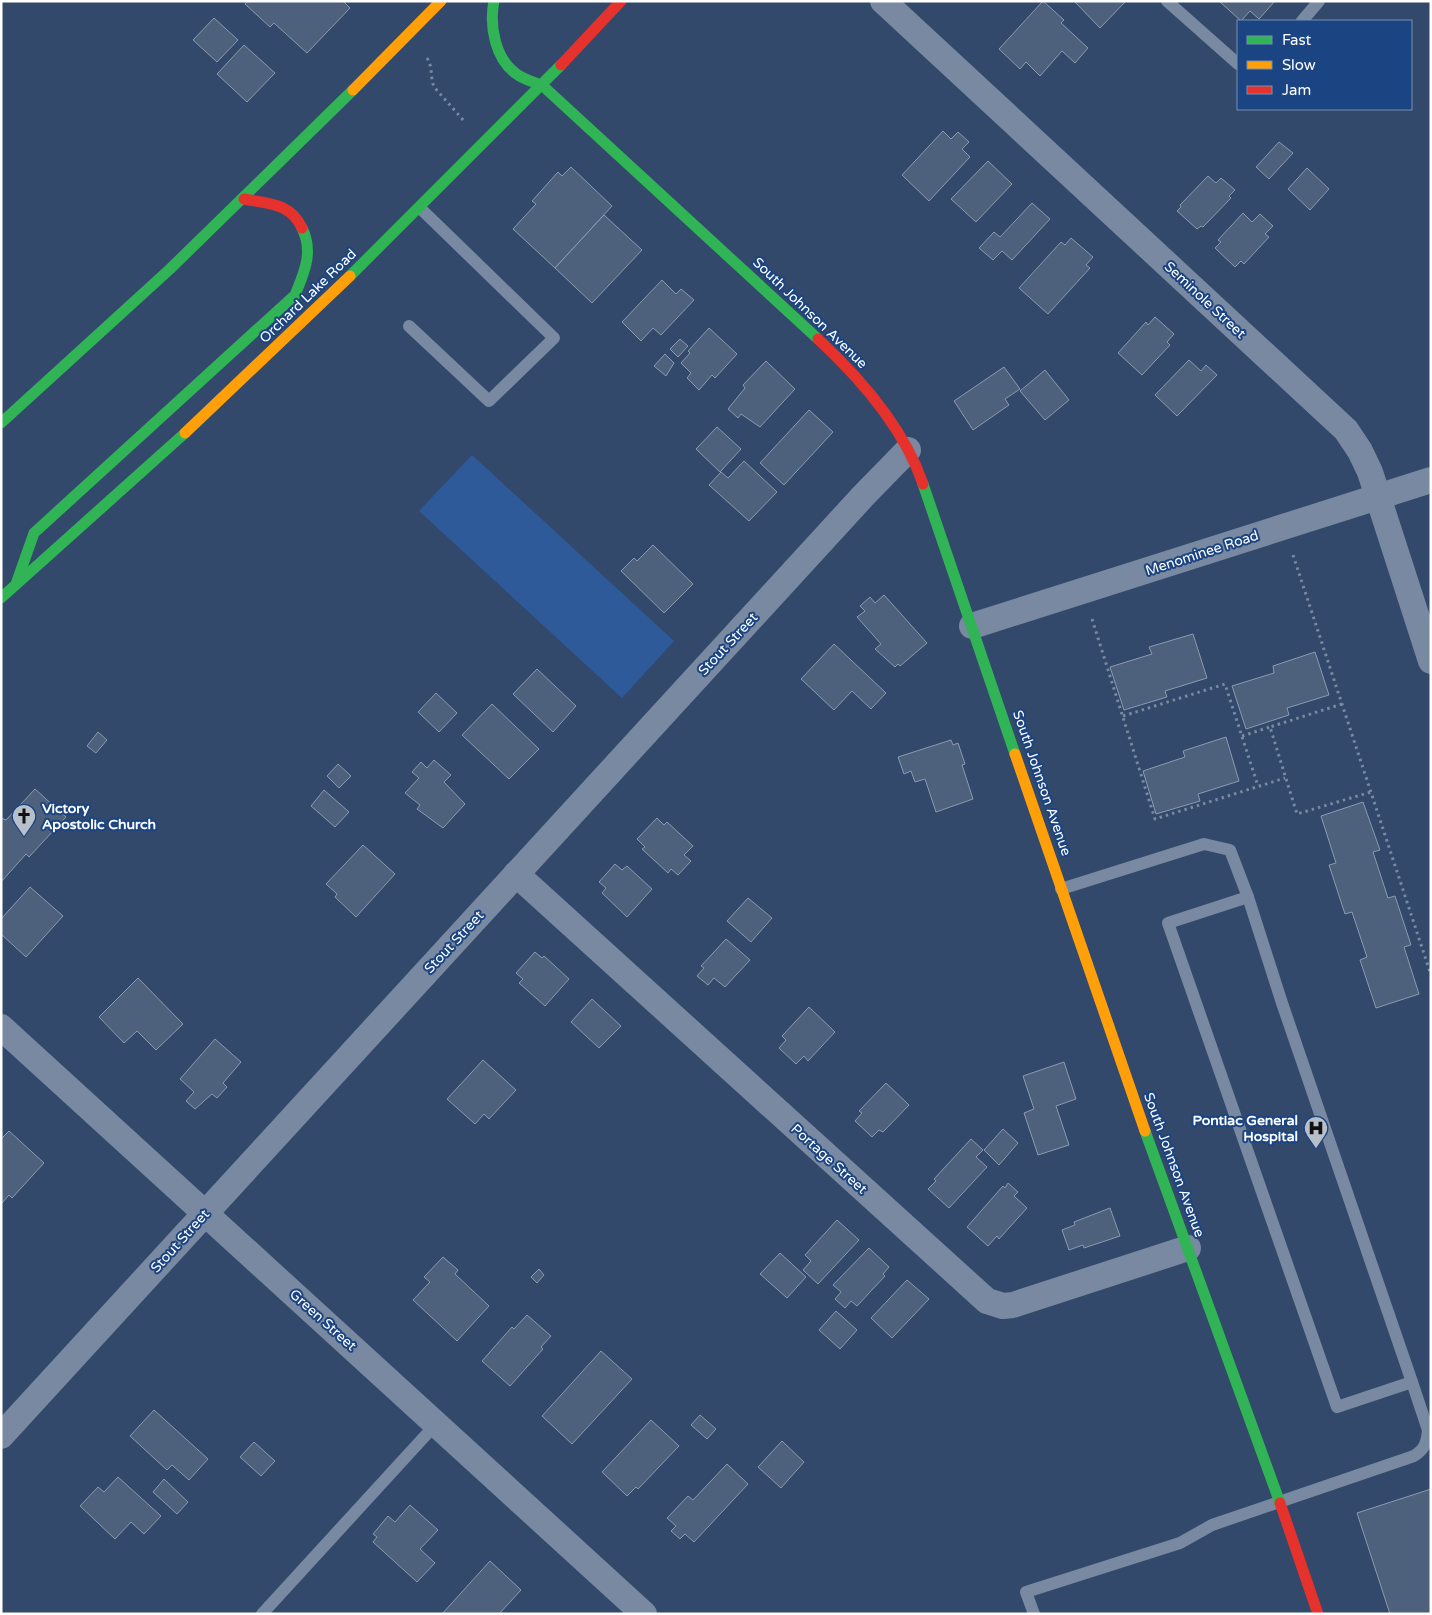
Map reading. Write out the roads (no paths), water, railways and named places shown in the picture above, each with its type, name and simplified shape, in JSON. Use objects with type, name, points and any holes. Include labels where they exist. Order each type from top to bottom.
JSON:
[{"type":"main road","points":[[1,423],[110,326],[244,199],[441,1]]},
{"type":"main road","name":"South Johnson Avenue","points":[[494,1],[490,15],[493,33],[501,53],[515,73],[543,86],[837,358],[879,405],[908,450],[920,476],[1146,1135],[1280,1502],[1318,1614]]},
{"type":"main road","name":"Orchard Lake Road","points":[[1,598],[206,414],[420,208],[543,86],[621,1]]},
{"type":"main road","points":[[16,585],[34,534],[295,295],[308,263],[306,236],[296,215],[280,206],[244,199]]},
{"type":"street","name":"Seminole Street","points":[[883,1],[1346,430],[1366,463],[1431,661]]},
{"type":"street","name":"Stout Street","points":[[1,1436],[864,495],[908,450]]},
{"type":"street","name":"Menominee Road","points":[[972,626],[1431,480]]},
{"type":"street","name":"Portage Street","points":[[516,874],[988,1301],[1003,1306],[1013,1305],[1188,1248]]},
{"type":"street","name":"Green Street","points":[[1,1026],[644,1614]]},
{"type":"lane","points":[[1167,1],[1237,63]]},
{"type":"lane","points":[[1303,20],[1319,1]]},
{"type":"lane","points":[[409,326],[489,401],[554,338],[420,208]]},
{"type":"lane","points":[[1034,1614],[1026,1592],[1180,1543],[1212,1525],[1420,1452],[1425,1446],[1428,1430],[1282,1004],[1248,897],[1230,850],[1204,844],[1061,889]]},
{"type":"lane","points":[[1248,897],[1168,923],[1337,1407],[1412,1382]]},
{"type":"lane","points":[[262,1614],[436,1424]]},
{"type":"place","name":"Victory Apostolic Church","points":[[24,837]]},
{"type":"place","name":"Pontiac General Hospital","points":[[1316,1149]]}]
